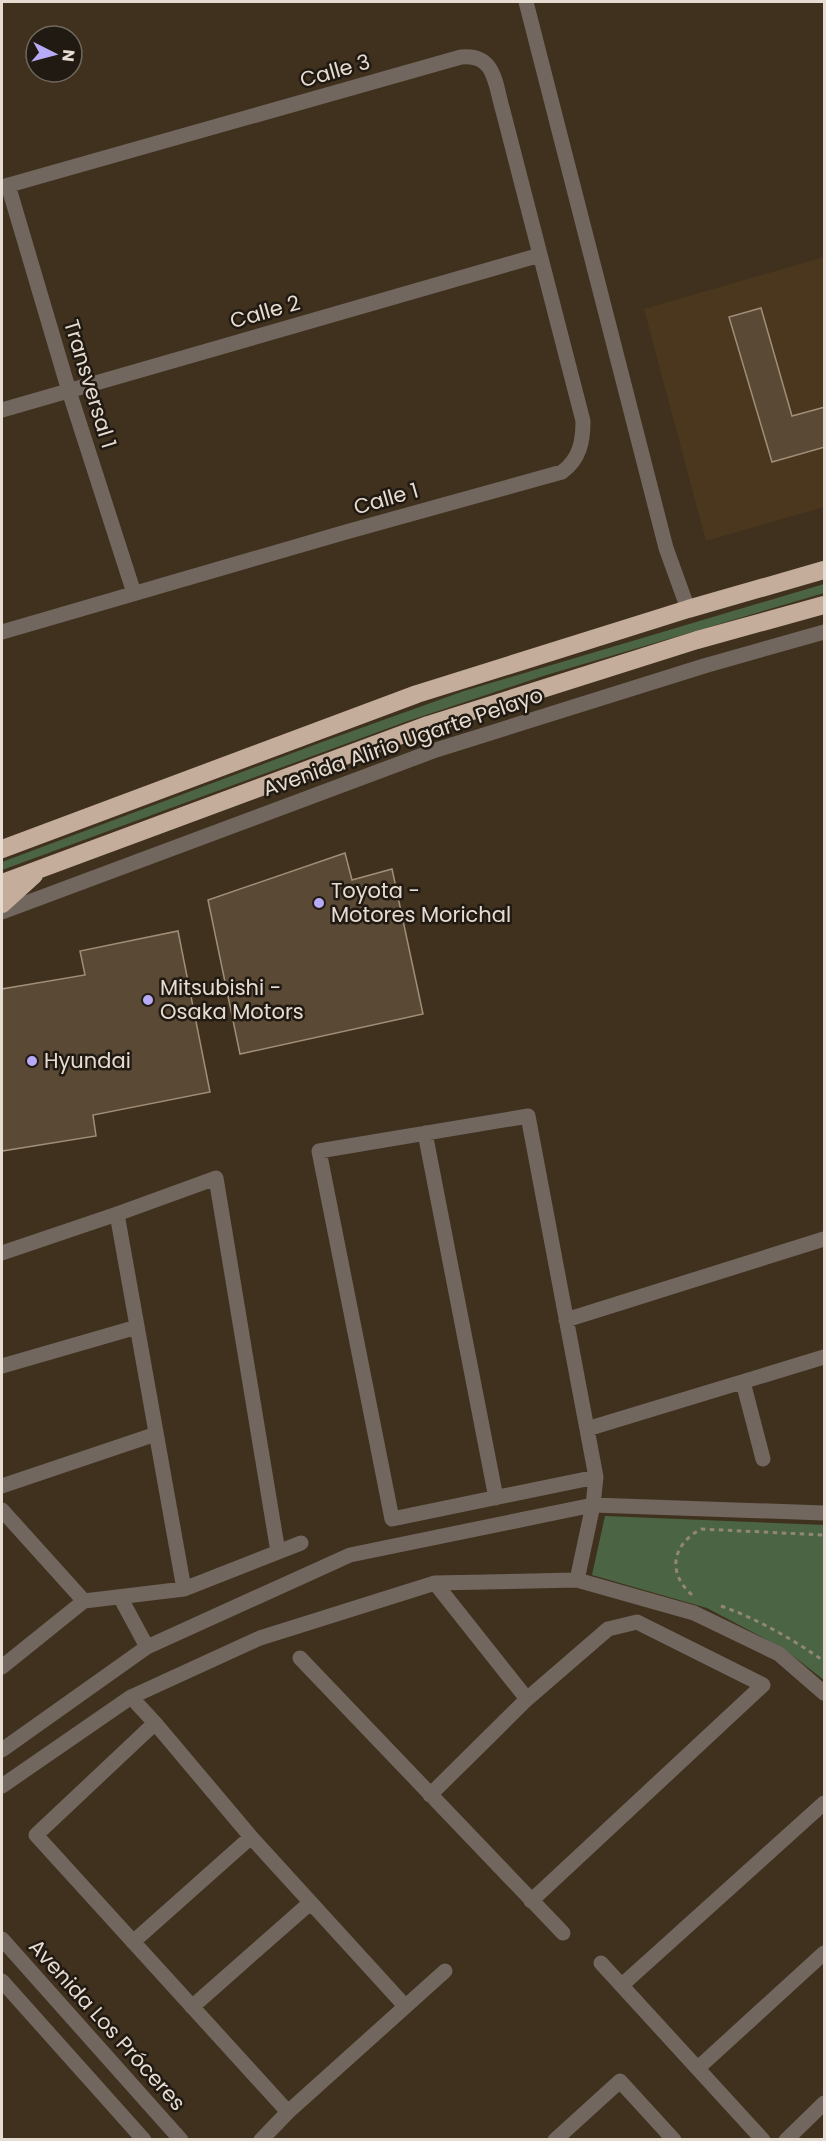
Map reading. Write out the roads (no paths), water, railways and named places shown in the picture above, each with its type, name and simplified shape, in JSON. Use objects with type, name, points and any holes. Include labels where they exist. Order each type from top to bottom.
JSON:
[{"type":"highway","name":"Avenida Alirio Ugarte Pelayo","points":[[2,849],[417,694],[688,609],[825,570]]},
{"type":"highway","name":"Avenida Alirio Ugarte Pelayo","points":[[2,884],[428,725],[697,640],[825,604]]},
{"type":"highway","points":[[2,904],[42,868]]},
{"type":"street","points":[[526,2],[666,548],[688,609]]},
{"type":"street","name":"Calle 3","points":[[5,186],[450,60],[474,56],[490,65],[540,255]]},
{"type":"street","name":"Transversal 1","points":[[5,186],[134,593]]},
{"type":"street","name":"Calle 2","points":[[2,410],[540,255]]},
{"type":"street","name":"Calle 1","points":[[2,632],[562,472],[577,457],[584,421],[540,255]]},
{"type":"street","name":"Avenida Alirio Ugarte Pelayo","points":[[2,912],[436,750],[704,666],[825,632]]},
{"type":"street","points":[[578,1580],[593,1505],[596,1477],[528,1116],[318,1151],[392,1519],[596,1477]]},
{"type":"street","points":[[425,1133],[496,1498]]},
{"type":"street","points":[[2,1253],[216,1178],[278,1552]]},
{"type":"street","points":[[117,1214],[184,1589]]},
{"type":"street","points":[[566,1320],[825,1239]]},
{"type":"street","points":[[2,1366],[137,1327]]},
{"type":"street","points":[[587,1429],[825,1357]]},
{"type":"street","points":[[743,1382],[763,1459]]},
{"type":"street","points":[[2,1486],[156,1434]]},
{"type":"street","points":[[2,1750],[147,1647],[350,1555],[593,1505],[825,1512]]},
{"type":"street","points":[[2,1510],[84,1601]]},
{"type":"street","points":[[2,1667],[84,1601],[184,1589],[301,1543]]},
{"type":"street","points":[[2,1786],[131,1698],[260,1638],[435,1583],[578,1580],[694,1613],[779,1654],[825,1693]]},
{"type":"street","points":[[435,1583],[527,1699]]},
{"type":"street","points":[[120,1597],[147,1647]]},
{"type":"street","points":[[430,1795],[527,1699],[608,1629],[637,1622],[763,1686],[531,1901]]},
{"type":"street","points":[[300,1658],[562,1933]]},
{"type":"street","points":[[131,1698],[155,1723],[250,1837],[405,2006]]},
{"type":"street","points":[[155,1723],[36,1834],[288,2112]]},
{"type":"street","points":[[622,1985],[825,1803]]},
{"type":"street","points":[[133,1942],[250,1837]]},
{"type":"street","points":[[192,2007],[310,1903]]},
{"type":"street","name":"Avenida Los Próceres","points":[[2,1939],[181,2139]]},
{"type":"street","points":[[698,2068],[825,1953]]},
{"type":"street","points":[[601,1963],[763,2139]]},
{"type":"street","points":[[261,2139],[288,2112],[446,1971]]},
{"type":"street","points":[[2,1981],[144,2139]]},
{"type":"street","points":[[555,2139],[620,2081],[674,2139]]},
{"type":"street","points":[[786,2139],[825,2103]]},
{"type":"place","name":"Toyota - Motores Morichal","points":[[319,903]]},
{"type":"place","name":"Mitsubishi - Osaka Motors","points":[[148,1000]]},
{"type":"place","name":"Hyundai","points":[[32,1061]]}]
